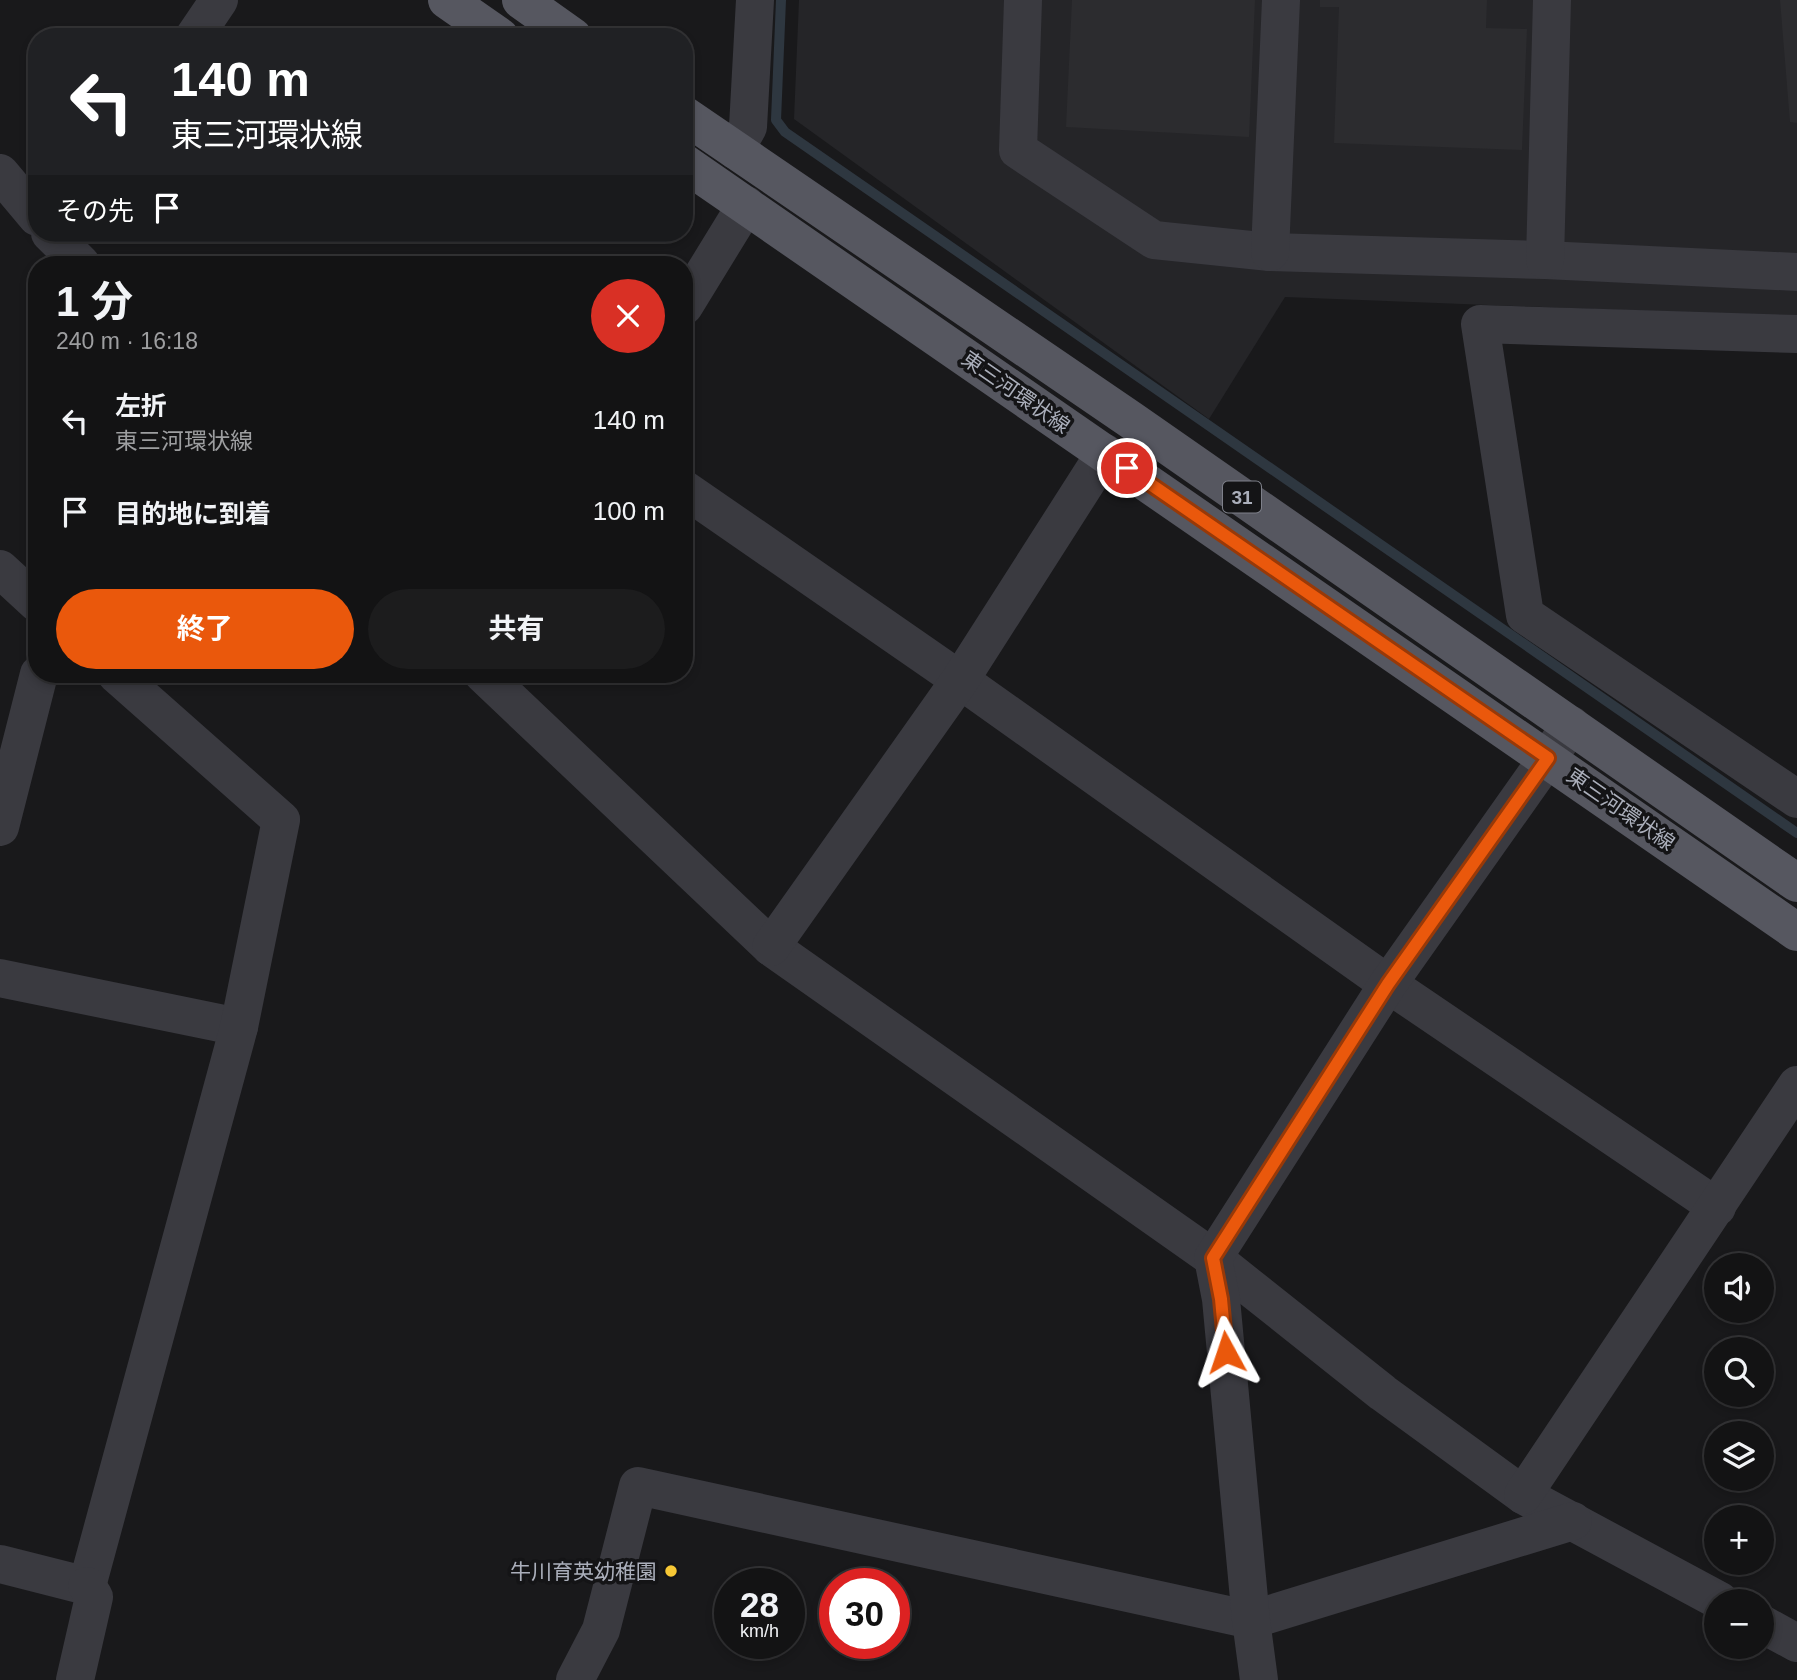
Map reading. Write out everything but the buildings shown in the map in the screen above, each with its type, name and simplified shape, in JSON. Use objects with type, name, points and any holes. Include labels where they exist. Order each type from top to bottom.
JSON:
[{"type":"main road","points":[[447,0],[487,28]]},
{"type":"main road","points":[[521,0],[560,28]]},
{"type":"main road","name":"東三河環状線","points":[[693,121],[1131,420],[1797,883]]},
{"type":"main road","name":"東三河環状線","points":[[693,169],[1797,932]]},
{"type":"street","points":[[200,28],[219,0]]},
{"type":"street","points":[[735,150],[748,127],[755,0]]},
{"type":"street","points":[[1023,0],[1018,150],[1154,240],[1270,252],[1545,260],[1797,272]]},
{"type":"street","points":[[1270,252],[1281,0]]},
{"type":"street","points":[[1545,260],[1552,0]]},
{"type":"street","points":[[0,173],[28,204]]},
{"type":"street","points":[[693,291],[746,205]]},
{"type":"street","points":[[1797,334],[1480,324],[1525,615],[1797,799]]},
{"type":"street","points":[[771,947],[960,680],[1105,453]]},
{"type":"street","points":[[693,495],[960,680],[1388,984],[1717,1207]]},
{"type":"street","points":[[0,569],[28,595]]},
{"type":"street","points":[[0,827],[37,683]]},
{"type":"street","points":[[75,1680],[93,1597],[87,1586],[239,1027],[281,820],[126,683]]},
{"type":"street","points":[[492,683],[771,947],[1213,1258],[1382,1393],[1523,1496],[1704,1592]]},
{"type":"street","points":[[1259,1680],[1221,1299],[1213,1258],[1388,984],[1571,725]]},
{"type":"street","points":[[0,978],[239,1027]]},
{"type":"street","points":[[1523,1496],[1797,1085]]},
{"type":"street","points":[[575,1680],[601,1630],[638,1486],[1251,1620],[1573,1521]]},
{"type":"street","points":[[0,1564],[87,1586]]},
{"type":"street","points":[[1774,1631],[1797,1643]]},
{"type":"shaded area","points":[[799,0],[1797,0],[1797,317],[1285,297],[1209,419],[794,119]]},
{"type":"waterway","points":[[781,0],[776,120],[785,132],[1797,833]]},
{"type":"place","name":"牛川育英幼稚園","points":[[671,1571]]},
{"type":"route","points":[[1127,468],[1548,758],[1388,984],[1213,1258],[1221,1299],[1226,1352]]}]
